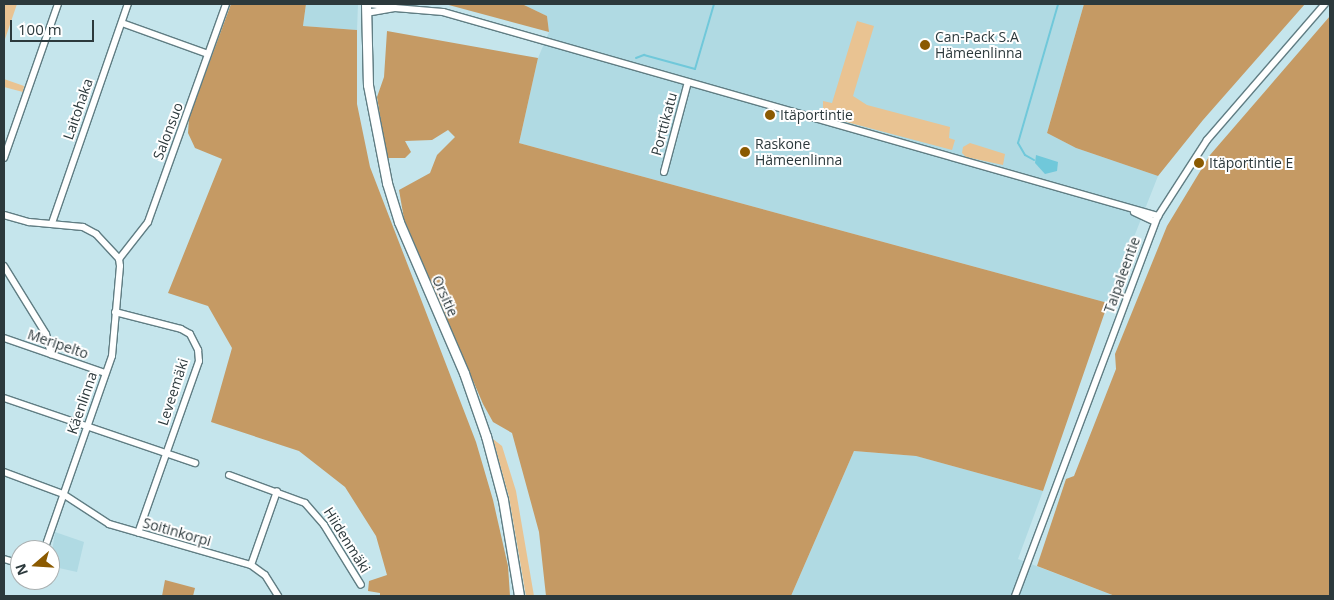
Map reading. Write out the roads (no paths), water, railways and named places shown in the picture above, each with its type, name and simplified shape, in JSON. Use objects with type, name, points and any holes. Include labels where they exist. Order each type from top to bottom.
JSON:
[{"type":"main road","name":"Orsitie","points":[[367,7],[371,108],[387,183],[399,222],[464,373],[486,434],[511,537],[519,596]]},
{"type":"street","points":[[4,158],[58,4]]},
{"type":"street","name":"Laitohaka","points":[[52,224],[128,4]]},
{"type":"street","name":"Salonsuo","points":[[119,259],[148,222],[226,4]]},
{"type":"street","name":"Taipaleentie","points":[[1015,596],[1157,219],[1207,140],[1325,4]]},
{"type":"street","points":[[367,7],[443,12],[1129,209],[1157,219]]},
{"type":"street","points":[[122,23],[208,54]]},
{"type":"street","name":"Porttikatu","points":[[664,172],[688,82]]},
{"type":"street","points":[[4,216],[90,230],[119,259]]},
{"type":"street","name":"Käenlinna","points":[[47,540],[112,356],[119,259]]},
{"type":"street","points":[[4,266],[46,334],[51,354]]},
{"type":"street","name":"Leveemäki","points":[[115,312],[181,329],[190,334],[198,350],[199,361],[138,533]]},
{"type":"street","name":"Meripelto","points":[[4,338],[105,373]]},
{"type":"street","points":[[4,398],[195,462]]},
{"type":"street","name":"Soitinkorpi","points":[[4,472],[63,494],[109,524],[252,565],[265,575],[278,596]]},
{"type":"street","name":"Hiidenmäki","points":[[229,475],[277,491],[305,503],[315,511],[361,585]]},
{"type":"street","points":[[252,565],[277,491]]},
{"type":"water","points":[[1036,155],[1058,162],[1057,171],[1045,174],[1035,163]]},
{"type":"waterway","points":[[636,58],[644,55],[695,69],[714,4]]},
{"type":"waterway","points":[[1034,160],[1025,155],[1018,143],[1058,4]]},
{"type":"place","name":"Can-Pack S.A Hämeenlinna","points":[[925,45]]},
{"type":"place","name":"Itäportintie","points":[[770,115]]},
{"type":"place","name":"Raskone Hämeenlinna","points":[[745,152]]},
{"type":"place","name":"Itäportintie E","points":[[1199,163]]}]
